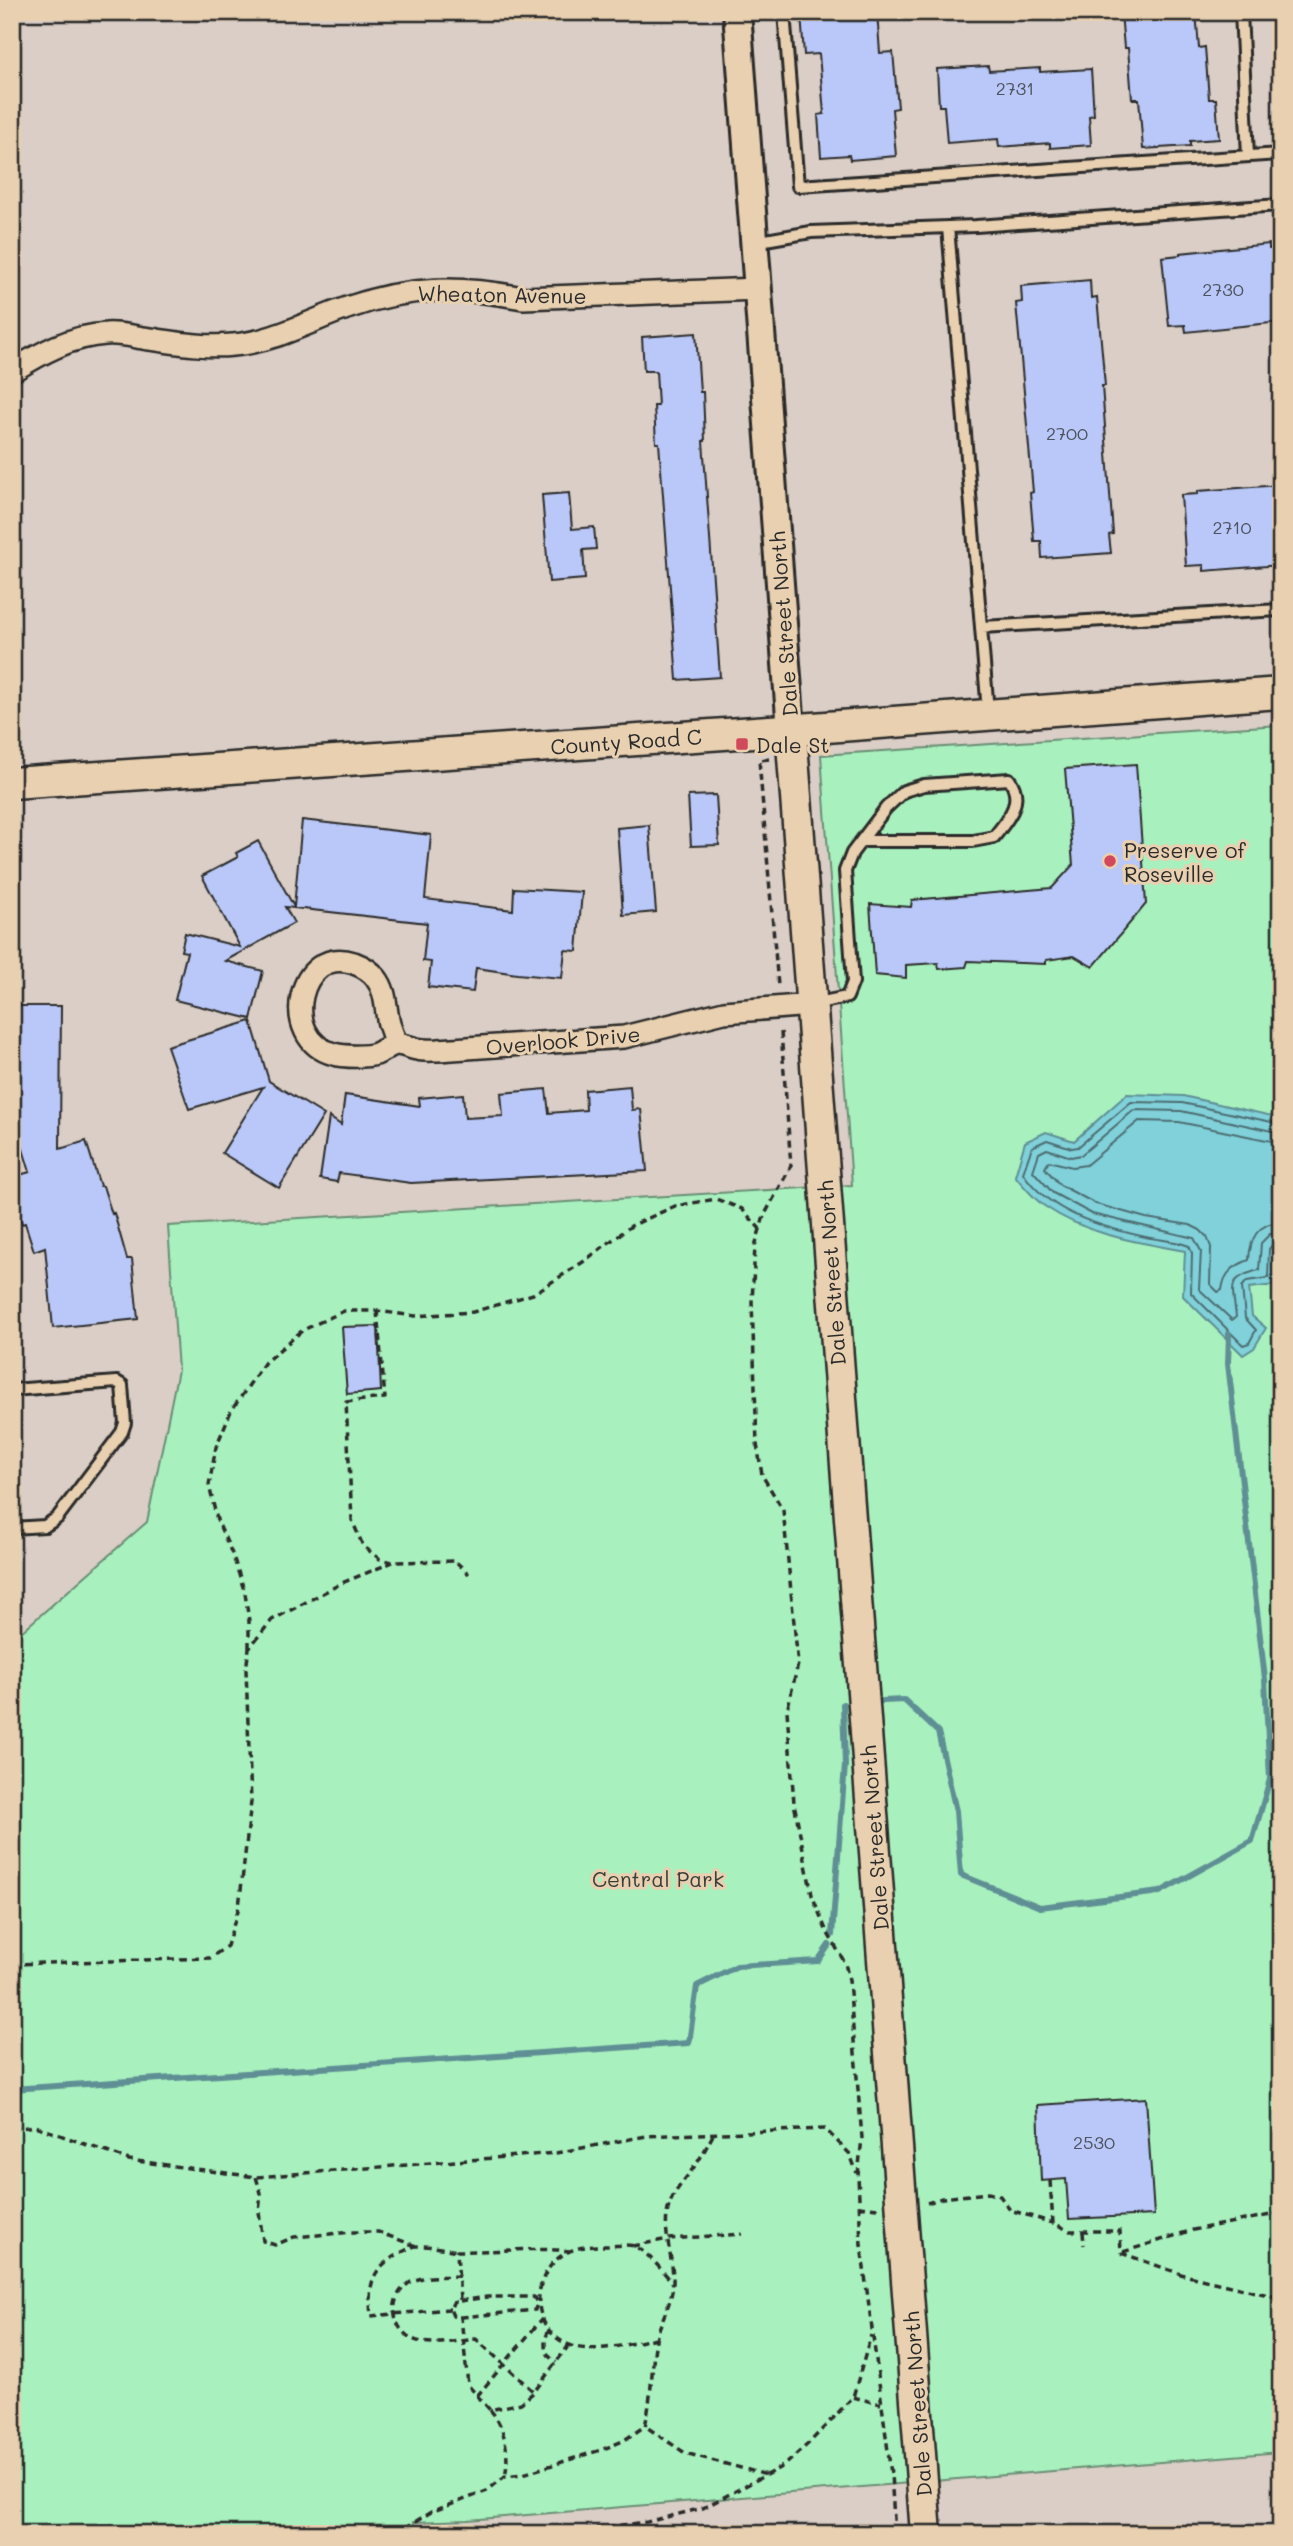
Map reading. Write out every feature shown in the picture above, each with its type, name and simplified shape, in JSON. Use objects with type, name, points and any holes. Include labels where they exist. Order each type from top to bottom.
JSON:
[{"type":"main road","name":"County Road C","points":[[12,783],[790,730],[1281,693]]},
{"type":"main road","name":"Dale Street North","points":[[790,730],[926,2534]]},
{"type":"street","name":"Dale Street North","points":[[737,12],[790,730]]},
{"type":"street","name":"Wheaton Avenue","points":[[12,371],[60,344],[86,336],[108,333],[198,345],[234,345],[270,338],[351,306],[416,290],[485,291],[523,298],[758,289]]},
{"type":"street","name":"Overlook Drive","points":[[397,1044],[389,1024],[385,995],[376,976],[362,966],[344,960],[325,964],[310,976],[302,992],[301,1013],[306,1034],[319,1048],[334,1055],[373,1055],[397,1044],[419,1050],[438,1050],[603,1040],[724,1012],[811,1005]]},
{"type":"lane","points":[[784,12],[798,186],[1281,154]]},
{"type":"lane","points":[[1241,12],[1248,156]]},
{"type":"lane","points":[[754,242],[811,232],[948,227],[1281,205]]},
{"type":"lane","points":[[948,227],[989,715]]},
{"type":"lane","points":[[982,627],[1281,610]]},
{"type":"lane","points":[[811,1005],[847,997],[853,982],[845,871],[852,853],[861,841],[886,808],[904,791],[924,785],[1009,779],[1016,788],[1015,810],[994,837],[973,841],[861,841]]},
{"type":"lane","points":[[12,1390],[117,1382],[122,1385],[125,1423],[122,1432],[57,1518],[45,1525],[12,1528]]},
{"type":"path","points":[[781,1032],[791,1166],[777,1189],[755,1246],[752,1302],[757,1444],[762,1475],[783,1510],[798,1664],[787,1711],[794,1803],[812,1895],[826,1930],[845,1963],[849,1980],[862,2138],[858,2175],[864,2268],[882,2404],[895,2534]]},
{"type":"path","points":[[12,1964],[210,1958],[227,1946],[239,1907],[251,1802],[246,1671],[249,1621],[245,1593],[217,1520],[209,1485],[215,1447],[231,1410],[265,1362],[303,1330],[344,1311],[377,1311],[415,1316],[473,1312],[533,1293],[583,1262],[631,1226],[675,1206],[716,1199],[742,1209],[760,1229]]},
{"type":"path","points":[[377,1311],[385,1398],[346,1402],[352,1520],[363,1546],[380,1559],[393,1562],[455,1561],[469,1574]]},
{"type":"path","points":[[249,1648],[272,1620],[342,1583],[393,1562]]},
{"type":"path","points":[[12,2129],[35,2126],[129,2160],[256,2177],[556,2153],[646,2136],[825,2129],[850,2154],[858,2175]]},
{"type":"path","points":[[396,2534],[431,2512],[487,2491],[505,2476],[523,2474],[601,2450],[623,2441],[645,2426],[650,2408],[656,2338],[671,2300],[673,2283],[666,2225],[669,2205],[713,2135]]},
{"type":"path","points":[[256,2177],[261,2193],[258,2212],[262,2241],[275,2245],[294,2237],[378,2232],[416,2246],[457,2251],[548,2248],[570,2251],[595,2246],[633,2246],[668,2239],[742,2234]]},
{"type":"path","points":[[1050,2181],[1053,2223]]},
{"type":"path","points":[[923,2204],[942,2198],[988,2193],[1000,2196],[1010,2210],[1070,2231],[1120,2231],[1121,2253]]},
{"type":"path","points":[[859,2206],[884,2209]]},
{"type":"path","points":[[1121,2253],[1193,2230],[1281,2213]]},
{"type":"path","points":[[1083,2232],[1084,2245]]},
{"type":"path","points":[[416,2246],[381,2266],[373,2276],[369,2296],[371,2316],[450,2309]]},
{"type":"path","points":[[633,2246],[652,2260],[673,2283]]},
{"type":"path","points":[[457,2251],[460,2301]]},
{"type":"path","points":[[570,2251],[553,2263],[540,2283],[537,2303],[535,2310],[453,2316],[450,2309],[453,2303],[460,2301],[534,2297],[537,2303],[542,2319],[549,2330],[569,2345],[599,2348],[656,2338]]},
{"type":"path","points":[[1121,2253],[1184,2275],[1281,2298]]},
{"type":"path","points":[[459,2276],[413,2281],[399,2291],[394,2306],[396,2323],[404,2336],[423,2342],[476,2339],[534,2392]]},
{"type":"path","points":[[461,2317],[468,2385],[496,2416],[505,2442],[505,2476]]},
{"type":"path","points":[[477,2396],[542,2319]]},
{"type":"path","points":[[549,2330],[544,2346],[547,2354],[556,2363]]},
{"type":"path","points":[[548,2534],[647,2522],[703,2508],[785,2465],[853,2397],[872,2332]]},
{"type":"path","points":[[491,2410],[521,2403],[534,2392],[569,2345]]},
{"type":"path","points":[[853,2397],[882,2404]]},
{"type":"path","points":[[645,2426],[685,2453],[767,2475]]},
{"type":"green space","name":"Central Park","points":[[1281,725],[1281,2452],[468,2520],[414,2522],[414,2534],[12,2534],[12,1640],[147,1522],[178,1370],[168,1226],[852,1185],[821,755]]},
{"type":"water","points":[[1127,1094],[1183,1096],[1281,1118],[1281,1246],[1275,1250],[1276,1285],[1249,1288],[1252,1316],[1266,1328],[1254,1348],[1243,1355],[1183,1296],[1185,1251],[1113,1236],[1062,1217],[1029,1193],[1015,1176],[1025,1142],[1046,1132],[1074,1141]]},
{"type":"building","points":[[877,12],[880,53],[893,52],[898,108],[892,109],[896,156],[850,160],[849,155],[821,157],[818,115],[824,114],[819,54],[804,55],[801,14]]},
{"type":"building","points":[[1121,12],[1196,12],[1199,48],[1205,47],[1209,99],[1216,99],[1219,139],[1190,141],[1190,146],[1143,149],[1139,99],[1132,99],[1128,48],[1124,48]]},
{"type":"building","points":[[988,66],[989,71],[1091,69],[1094,115],[1089,116],[1091,145],[1050,148],[1050,143],[999,147],[998,139],[947,143],[944,106],[939,106],[937,69]]},
{"type":"building","points":[[1269,244],[1269,249],[1281,248],[1281,322],[1186,332],[1185,325],[1169,326],[1162,257]]},
{"type":"building","points":[[1090,280],[1091,298],[1097,297],[1105,386],[1102,386],[1113,534],[1109,535],[1111,553],[1042,558],[1041,541],[1034,541],[1030,493],[1033,492],[1016,303],[1022,302],[1021,286]]},
{"type":"building","points":[[696,333],[700,392],[703,392],[703,441],[720,677],[677,680],[659,443],[656,443],[656,371],[644,371],[642,337]]},
{"type":"building","points":[[1281,485],[1281,565],[1204,571],[1204,565],[1186,566],[1181,495],[1198,494],[1198,491]]},
{"type":"building","points":[[569,493],[572,529],[594,527],[596,549],[583,550],[585,579],[549,582],[542,495]]},
{"type":"building","name":"Preserve of Roseville","points":[[1136,764],[1146,904],[1093,967],[1074,956],[1046,960],[1046,964],[968,961],[966,967],[939,969],[938,963],[906,965],[906,978],[875,975],[870,904],[911,907],[912,900],[1052,888],[1073,865],[1065,769]]},
{"type":"building","points":[[716,795],[719,845],[691,846],[688,796]]},
{"type":"building","points":[[302,820],[431,835],[425,899],[513,910],[514,888],[582,892],[577,951],[565,950],[562,978],[476,968],[473,992],[428,987],[431,962],[423,961],[427,923],[285,907],[294,923],[225,961],[263,971],[251,1019],[175,1000],[187,952],[181,951],[185,933],[240,947],[202,876],[238,857],[236,853],[258,841],[294,907]]},
{"type":"building","points":[[649,825],[656,912],[623,915],[617,828]]},
{"type":"building","points":[[12,1006],[61,1006],[60,1149],[86,1141],[100,1186],[103,1186],[112,1214],[114,1213],[127,1259],[132,1259],[138,1319],[53,1328],[45,1247],[34,1251],[12,1193],[12,1177],[30,1172],[19,1136],[12,1136]]},
{"type":"building","points":[[251,1021],[269,1081],[324,1115],[279,1188],[222,1153],[263,1087],[189,1109],[167,1046]]},
{"type":"building","points":[[630,1086],[632,1110],[641,1109],[647,1171],[411,1183],[339,1173],[337,1182],[320,1179],[329,1117],[341,1125],[345,1095],[420,1106],[419,1098],[463,1094],[465,1118],[503,1116],[501,1093],[546,1089],[549,1113],[586,1110],[585,1090]]},
{"type":"building","points":[[378,1326],[381,1391],[347,1394],[342,1327]]},
{"type":"building","points":[[1146,2098],[1154,2215],[1069,2219],[1066,2179],[1041,2181],[1038,2105]]},
{"type":"waterway","points":[[883,1701],[904,1700],[938,1732],[956,1811],[961,1875],[1040,1907],[1160,1892],[1252,1841],[1270,1779],[1265,1679],[1228,1364],[1229,1334]]},
{"type":"waterway","points":[[832,1935],[845,1765],[843,1704]]},
{"type":"waterway","points":[[12,2089],[689,2043],[697,1986],[737,1966],[818,1961],[829,1945]]},
{"type":"place","name":"Dale St","points":[[742,744]]},
{"type":"place","name":"Preserve of Roseville","points":[[1110,861]]}]
